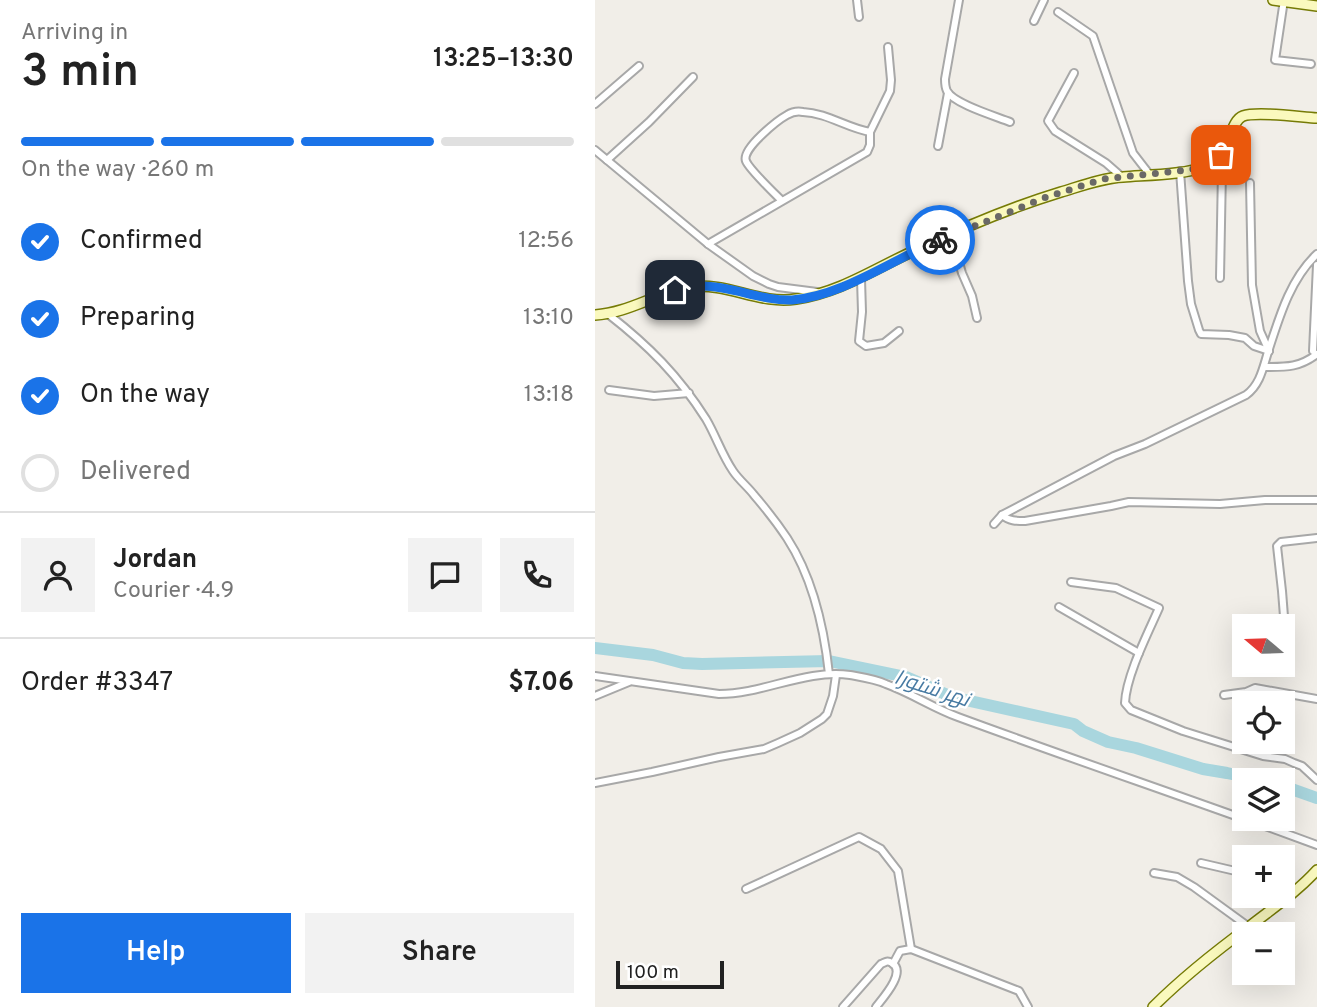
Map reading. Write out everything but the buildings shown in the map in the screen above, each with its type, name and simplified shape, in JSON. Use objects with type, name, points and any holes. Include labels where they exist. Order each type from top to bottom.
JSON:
[{"type":"street","points":[[857,0],[859,17]]},
{"type":"street","points":[[959,0],[945,88],[954,98],[980,111],[1010,121]]},
{"type":"street","points":[[1034,21],[1044,0]]},
{"type":"street","points":[[1311,64],[1275,60],[1280,1],[1317,6]]},
{"type":"street","points":[[1059,12],[1093,36],[1133,153],[1150,175]]},
{"type":"street","points":[[708,244],[867,152],[870,132],[890,91],[888,47]]},
{"type":"street","points":[[595,104],[639,66]]},
{"type":"street","points":[[1074,73],[1048,121],[1055,131],[1106,163],[1122,177]]},
{"type":"street","points":[[607,160],[693,77]]},
{"type":"street","points":[[938,146],[948,93]]},
{"type":"street","points":[[782,201],[745,160],[751,146],[778,121],[795,112],[812,113],[870,132]]},
{"type":"street","points":[[595,315],[608,314],[675,290],[692,287],[718,288],[765,299],[785,300],[823,293],[861,279],[917,249],[1044,198],[1103,179],[1208,166],[1226,147],[1237,120],[1243,116],[1317,118]]},
{"type":"street","points":[[595,150],[735,264],[769,284],[823,293]]},
{"type":"street","points":[[1216,160],[1221,170],[1220,278]]},
{"type":"street","points":[[1180,171],[1188,281],[1191,304],[1199,330],[1201,334],[1245,338],[1254,346],[1269,351]]},
{"type":"street","points":[[1250,183],[1252,285],[1260,331],[1269,351]]},
{"type":"street","points":[[951,235],[977,318]]},
{"type":"street","points":[[994,524],[1002,515],[1114,456],[1145,444],[1253,390],[1264,367],[1291,289],[1309,261],[1317,254]]},
{"type":"street","points":[[1264,367],[1289,367],[1307,362],[1315,352],[1317,265]]},
{"type":"street","points":[[861,279],[859,341],[866,346],[884,342],[898,331]]},
{"type":"street","points":[[595,783],[764,749],[823,719],[833,696],[832,674],[814,596],[806,571],[787,537],[733,472],[708,422],[689,393],[658,356],[608,314]]},
{"type":"street","points":[[609,390],[654,396],[689,393]]},
{"type":"street","points":[[1002,515],[1006,519],[1025,520],[1129,502],[1220,504],[1265,500],[1317,500]]},
{"type":"street","points":[[1284,614],[1277,546],[1281,542],[1317,538]]},
{"type":"street","points":[[1071,582],[1116,587],[1159,608],[1139,653],[1125,698],[1127,707],[1183,731],[1263,756],[1285,759],[1302,766],[1317,780]]},
{"type":"street","points":[[1059,607],[1139,653]]},
{"type":"street","points":[[595,676],[732,694],[801,677],[848,675],[886,684],[946,713],[1232,814]]},
{"type":"street","points":[[595,696],[630,681]]},
{"type":"street","points":[[1224,695],[1255,688],[1317,699]]},
{"type":"street","points":[[1278,831],[1317,845]]},
{"type":"street","points":[[746,889],[859,837],[881,849],[898,871],[911,950]]},
{"type":"street","points":[[1201,863],[1232,870]]},
{"type":"street","points":[[1295,889],[1317,870]]},
{"type":"street","points":[[1154,873],[1177,877],[1243,922]]},
{"type":"street","points":[[1254,922],[1270,908]]},
{"type":"street","points":[[1153,1007],[1201,962],[1232,939]]},
{"type":"street","points":[[893,964],[900,951],[911,950],[1019,991],[1028,1007]]},
{"type":"street","points":[[843,1007],[881,964],[887,961],[893,964],[897,971],[894,982],[876,1007]]},
{"type":"waterway","name":"نهر شتورا","points":[[595,648],[653,655],[683,663],[829,661],[906,677],[952,697],[1074,724],[1108,742],[1203,769],[1232,774]]},
{"type":"waterway","name":"نهر شتورا","points":[[1295,790],[1317,798]]},
{"type":"way so far","points":[[940,240],[1001,214],[1103,179],[1208,166],[1221,155]]},
{"type":"route","points":[[675,290],[704,286],[765,299],[796,299],[837,289],[940,240]]}]
